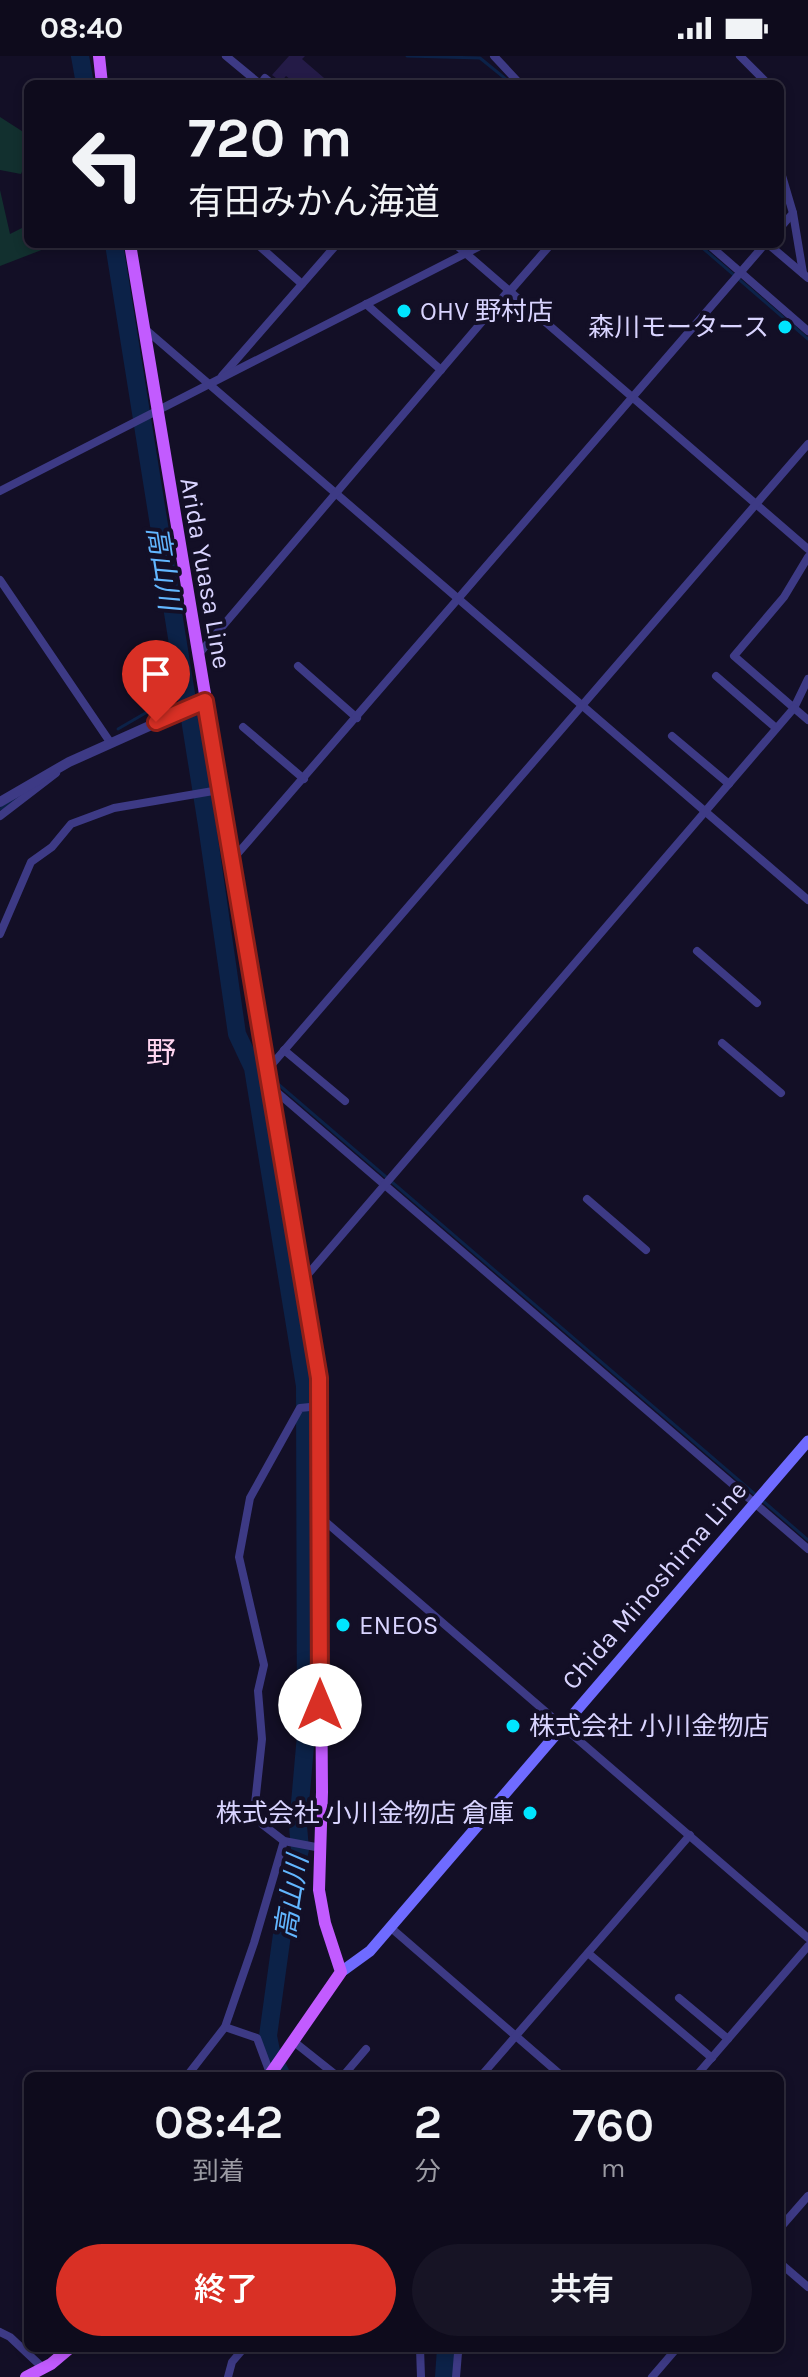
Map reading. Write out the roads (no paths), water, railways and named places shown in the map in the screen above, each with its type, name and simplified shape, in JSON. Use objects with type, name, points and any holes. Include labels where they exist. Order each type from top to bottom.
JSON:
[{"type":"main road","points":[[99,56],[102,80]]},
{"type":"main road","name":"Arida Yuasa Line","points":[[131,248],[144,328],[152,414],[197,655],[201,702],[232,860],[318,1366],[320,1901],[341,1972]]},
{"type":"main road","name":"Chida Minoshima Line","points":[[341,1972],[363,1958],[808,1441]]},
{"type":"main road","points":[[272,2072],[341,1972]]},
{"type":"main road","points":[[26,2377],[65,2352]]},
{"type":"street","points":[[226,56],[255,80]]},
{"type":"street","points":[[740,56],[764,80]]},
{"type":"street","points":[[499,59],[517,80]]},
{"type":"street","points":[[784,183],[805,276]]},
{"type":"street","points":[[784,223],[793,213]]},
{"type":"street","points":[[262,248],[302,284]]},
{"type":"street","points":[[215,381],[334,248]]},
{"type":"street","points":[[460,248],[808,549]]},
{"type":"street","points":[[0,491],[476,248]]},
{"type":"street","points":[[197,655],[547,248]]},
{"type":"street","points":[[713,248],[808,331]]},
{"type":"street","points":[[232,860],[762,248]]},
{"type":"street","points":[[771,248],[805,276]]},
{"type":"street","points":[[366,304],[441,370]]},
{"type":"street","points":[[144,328],[215,381],[337,493],[808,900]]},
{"type":"street","points":[[267,1070],[808,444]]},
{"type":"street","points":[[808,557],[784,597],[734,656],[808,720]]},
{"type":"street","points":[[0,580],[110,742]]},
{"type":"street","points":[[298,666],[357,718]]},
{"type":"street","points":[[716,676],[776,728]]},
{"type":"street","points":[[303,1281],[794,708],[808,679]]},
{"type":"street","points":[[0,802],[69,762],[201,702]]},
{"type":"street","points":[[243,727],[304,779]]},
{"type":"street","points":[[672,736],[729,784]]},
{"type":"street","points":[[0,816],[69,762]]},
{"type":"street","points":[[0,934],[31,862],[52,847],[71,824],[114,808],[219,790]]},
{"type":"street","points":[[697,951],[757,1003]]},
{"type":"street","points":[[722,1043],[781,1093]]},
{"type":"street","points":[[284,1050],[345,1101]]},
{"type":"street","points":[[270,1087],[758,1498],[808,1549]]},
{"type":"street","points":[[587,1199],[646,1250]]},
{"type":"street","points":[[320,1406],[300,1408],[254,1488],[247,1504],[239,1557],[264,1665],[258,1691],[262,1739],[255,1804],[262,1824],[288,1842],[321,1848]]},
{"type":"street","points":[[320,1517],[808,1938]]},
{"type":"street","points":[[484,2072],[690,1835]]},
{"type":"street","points":[[190,2072],[225,2027],[288,1842]]},
{"type":"street","points":[[390,1927],[557,2072]]},
{"type":"street","points":[[700,2072],[808,1946]]},
{"type":"street","points":[[588,1953],[712,2058]]},
{"type":"street","points":[[679,1998],[728,2039]]},
{"type":"street","points":[[225,2027],[257,2038],[271,2072]]},
{"type":"street","points":[[293,2041],[335,2072]]},
{"type":"street","points":[[344,2072],[366,2049]]},
{"type":"street","points":[[784,2223],[808,2196]]},
{"type":"street","points":[[784,2266],[808,2287]]},
{"type":"street","points":[[0,2332],[24,2350]]},
{"type":"street","points":[[26,2352],[43,2368]]},
{"type":"street","points":[[228,2377],[232,2362],[241,2352]]},
{"type":"street","points":[[420,2352],[421,2377]]},
{"type":"street","points":[[456,2377],[459,2352]]},
{"type":"street","points":[[652,2377],[674,2352]]},
{"type":"waterway","name":"高山川","points":[[80,56],[84,80]]},
{"type":"waterway","points":[[407,56],[480,58],[507,80]]},
{"type":"waterway","name":"高山川","points":[[115,248],[207,825],[237,1034],[253,1068],[305,1386],[306,1735],[298,1826],[300,1849],[283,1927],[268,2036],[272,2056],[280,2072]]},
{"type":"waterway","points":[[703,248],[808,339]]},
{"type":"waterway","points":[[118,729],[185,690]]},
{"type":"waterway","points":[[0,809],[17,798]]},
{"type":"waterway","name":"高山川","points":[[253,1068],[258,1072]]},
{"type":"waterway","points":[[278,1084],[757,1496]]},
{"type":"waterway","points":[[763,1501],[808,1540]]},
{"type":"waterway","name":"高山川","points":[[444,2377],[446,2352]]},
{"type":"place","name":"OHV 野村店","points":[[404,311]]},
{"type":"place","name":"森川モータース","points":[[785,327]]},
{"type":"place","name":"ENEOS","points":[[343,1625]]},
{"type":"place","name":"株式会社 小川金物店","points":[[513,1726]]},
{"type":"place","name":"株式会社 小川金物店 倉庫","points":[[530,1813]]},
{"type":"district","name":"野","points":[[161,1053]]}]
